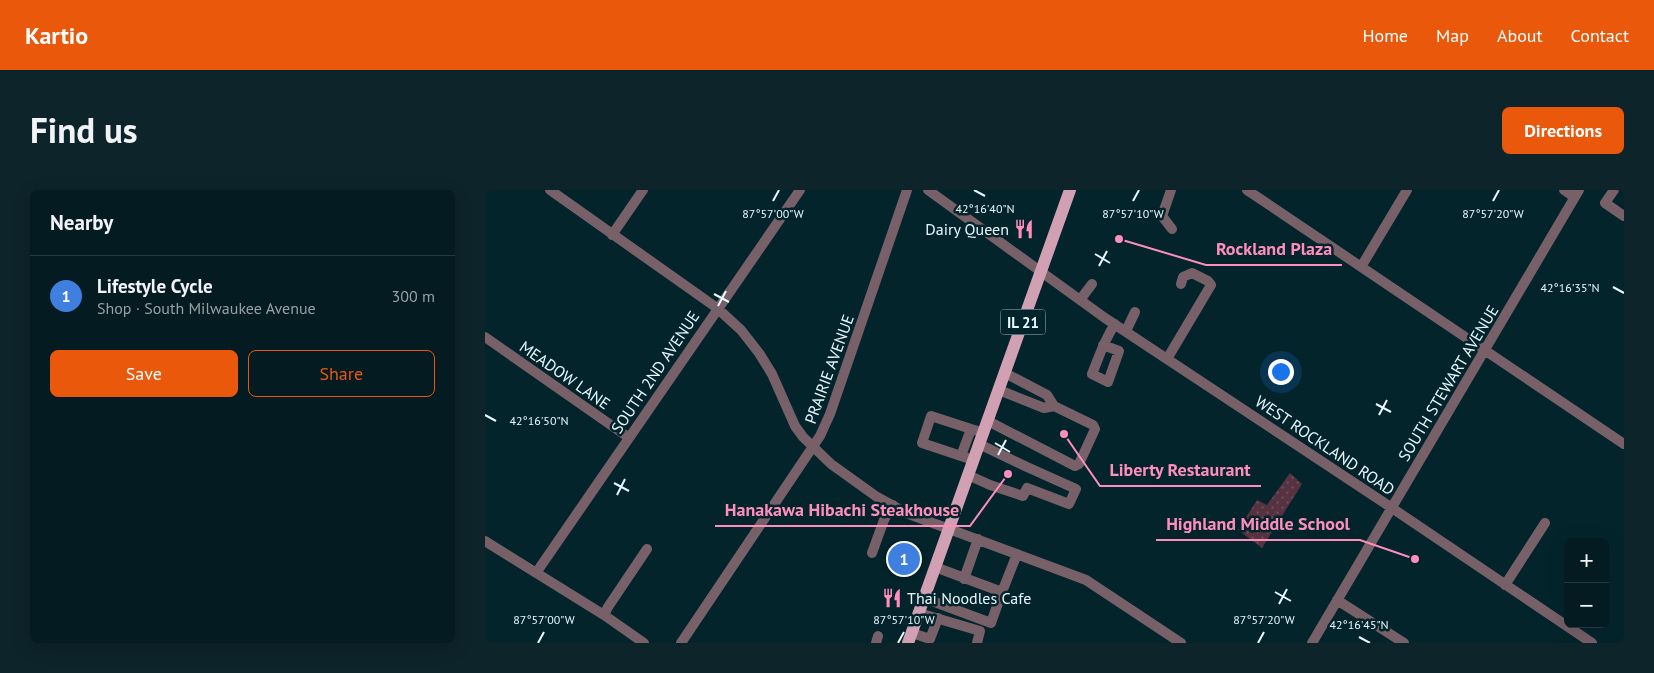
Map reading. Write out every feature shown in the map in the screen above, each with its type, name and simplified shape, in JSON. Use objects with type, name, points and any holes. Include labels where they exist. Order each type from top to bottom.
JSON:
[{"type":"main road","name":"IL 21","points":[[910,638],[968,474],[967,458],[999,390],[1070,190]]},
{"type":"street","points":[[549,190],[717,308],[741,330],[773,374],[795,426],[803,437],[831,464],[877,496],[906,512],[1086,580],[1181,643]]},
{"type":"street","points":[[612,234],[643,190]]},
{"type":"street","name":"SOUTH 2ND AVENUE","points":[[536,573],[800,190]]},
{"type":"street","name":"PRAIRIE AVENUE","points":[[681,643],[813,447],[830,414],[907,190]]},
{"type":"street","name":"WEST ROCKLAND ROAD","points":[[928,190],[1115,324],[1592,643]]},
{"type":"street","points":[[1171,190],[1162,216],[1172,229]]},
{"type":"street","points":[[1247,190],[1624,444]]},
{"type":"street","points":[[1361,267],[1407,190]]},
{"type":"street","points":[[1564,190],[1577,194]]},
{"type":"street","points":[[1614,190],[1605,203],[1624,216]]},
{"type":"street","name":"SOUTH STEWART AVENUE","points":[[1312,643],[1577,194]]},
{"type":"street","points":[[1167,359],[1211,285],[1208,281],[1192,273],[1183,277],[1181,284]]},
{"type":"street","points":[[1080,300],[1092,284]]},
{"type":"street","points":[[1126,331],[1135,312]]},
{"type":"street","points":[[1103,345],[1118,350],[1119,353],[1108,382],[1092,374],[1103,345],[1106,338],[1115,324]]},
{"type":"street","name":"MEADOW LANE","points":[[485,337],[628,437]]},
{"type":"street","points":[[967,458],[921,443],[930,417],[932,416],[980,431],[1078,466],[1095,427],[1053,406],[1047,395],[1005,373]]},
{"type":"street","points":[[999,390],[1044,408],[1053,406]]},
{"type":"street","points":[[968,474],[990,485],[1023,496],[1027,488],[1069,504],[1076,489],[980,431]]},
{"type":"street","points":[[872,553],[884,520],[893,505]]},
{"type":"street","points":[[1505,585],[1545,524]]},
{"type":"street","points":[[964,579],[978,539]]},
{"type":"street","points":[[485,542],[604,615],[644,643]]},
{"type":"street","points":[[604,615],[607,607],[647,549]]},
{"type":"street","points":[[924,598],[991,622],[1017,554]]},
{"type":"street","points":[[935,567],[1002,592]]},
{"type":"street","points":[[1337,600],[1404,643]]},
{"type":"street","points":[[919,613],[938,618],[979,638]]},
{"type":"street","points":[[910,638],[930,639],[938,618]]},
{"type":"shaded area","points":[[1290,473],[1302,484],[1262,548],[1238,530],[1257,500],[1267,505]]},
{"type":"place","name":"Dairy Queen","points":[[1024,229]]},
{"type":"place","name":"Rockland Plaza","points":[[1119,239]]},
{"type":"place","name":"Liberty Restaurant","points":[[1064,434]]},
{"type":"place","name":"Hanakawa Hibachi Steakhouse","points":[[1008,474]]},
{"type":"place","name":"Lifestyle Cycle","points":[[904,559]]},
{"type":"place","name":"Highland Middle School","points":[[1415,559]]},
{"type":"place","name":"Thai Noodles Cafe","points":[[892,598]]}]
